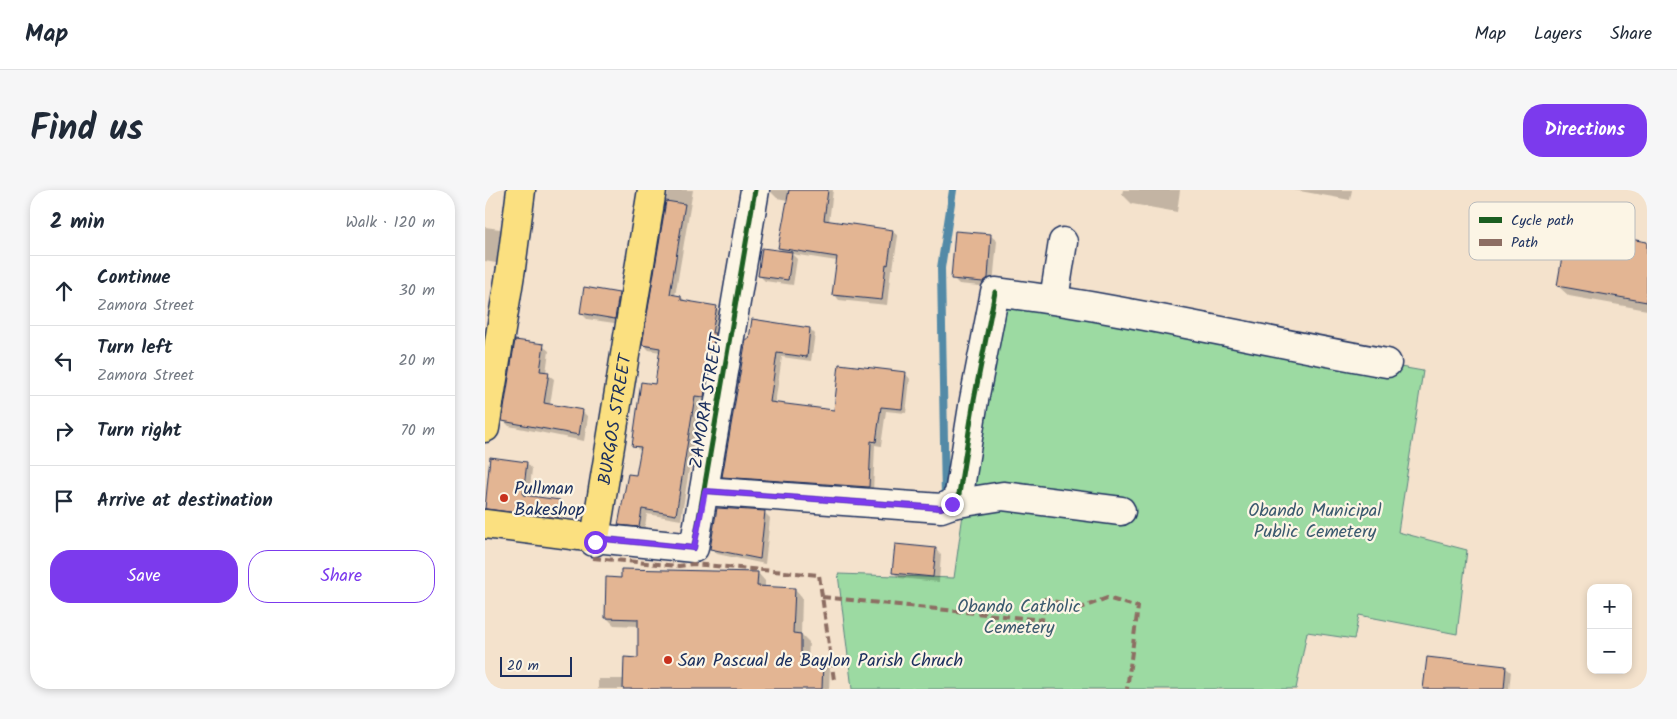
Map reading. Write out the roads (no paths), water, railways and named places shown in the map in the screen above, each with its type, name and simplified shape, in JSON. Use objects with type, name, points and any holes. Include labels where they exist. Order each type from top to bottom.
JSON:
[{"type":"main road","points":[[485,428],[511,268],[521,190]]},
{"type":"main road","name":"BURGOS STREET","points":[[595,540],[652,190]]},
{"type":"main road","points":[[485,524],[595,540]]},
{"type":"street","name":"ZAMORA STREET","points":[[595,540],[694,548],[755,190]]},
{"type":"street","points":[[1054,299],[1063,242]]},
{"type":"street","points":[[952,504],[959,494],[974,400],[995,292],[1054,299],[1387,363]]},
{"type":"street","points":[[705,491],[941,508],[952,504],[1003,496],[1121,511]]},
{"type":"waterway","points":[[945,500],[941,268],[953,190]]},
{"type":"place","name":"Pullman Bakeshop","points":[[504,498]]},
{"type":"place","name":"San Pascual de Baylon Parish Chruch","points":[[668,660]]},
{"type":"park label","name":"Obando Municipal Public Cemetery","points":[[1315,520]]},
{"type":"park label","name":"Obando Catholic Cemetery","points":[[1019,616]]}]
